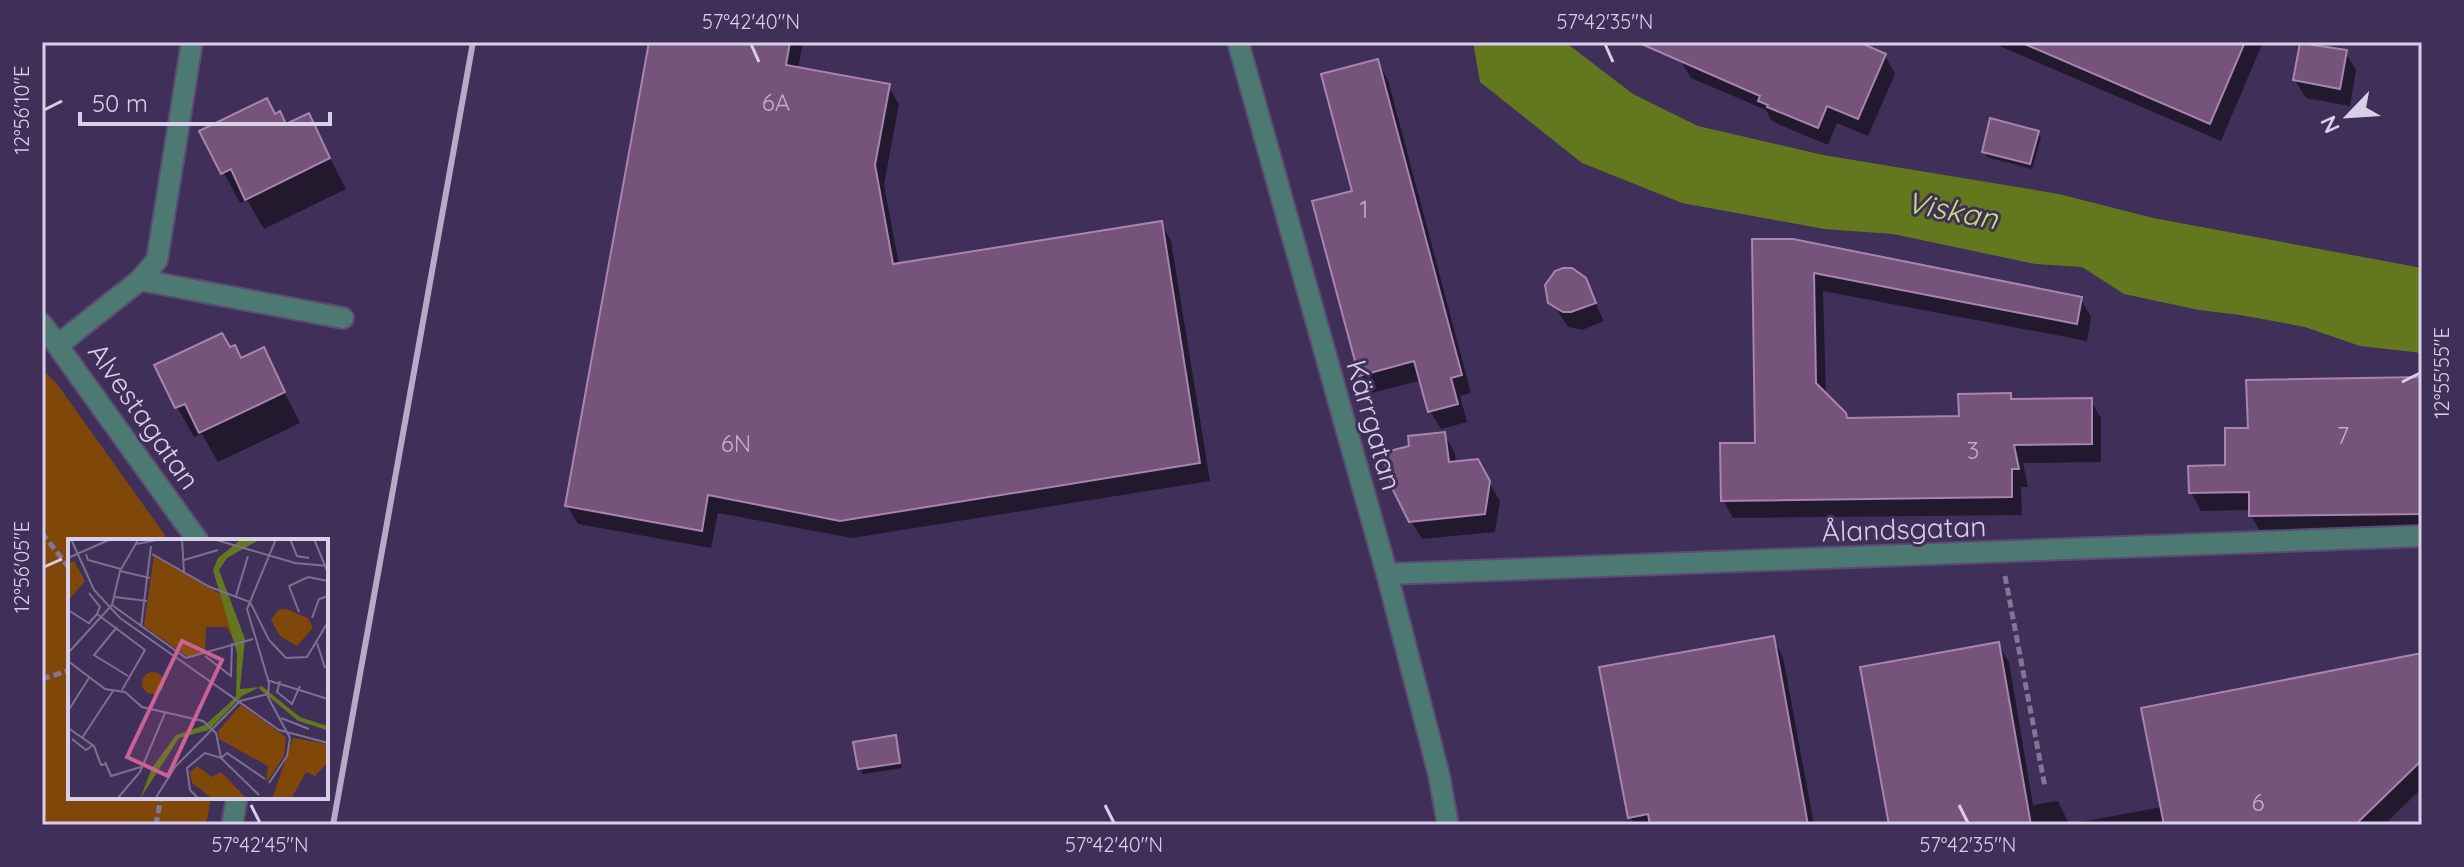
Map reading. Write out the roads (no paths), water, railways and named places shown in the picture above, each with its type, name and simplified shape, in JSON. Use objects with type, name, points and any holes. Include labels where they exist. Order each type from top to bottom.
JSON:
[{"type":"street","points":[[59,344],[140,280],[157,260],[192,42]]},
{"type":"street","name":"Kärrgatan","points":[[1238,42],[1387,574],[1439,775],[1448,825]]},
{"type":"street","points":[[140,280],[343,318]]},
{"type":"street","name":"Alvestagatan","points":[[42,324],[197,539]]},
{"type":"street","name":"Ålandsgatan","points":[[1387,574],[2000,554],[2422,536]]},
{"type":"street","points":[[232,825],[237,799]]},
{"type":"water","name":"Viskan","points":[[1473,42],[1565,42],[1633,94],[1698,126],[1823,155],[2059,194],[2153,218],[2422,268],[2422,353],[2360,346],[2305,327],[2124,294],[2082,267],[2035,264],[1893,234],[1824,229],[1682,203],[1582,163],[1480,82]]},
{"type":"railway","points":[[333,825],[473,42]]}]
